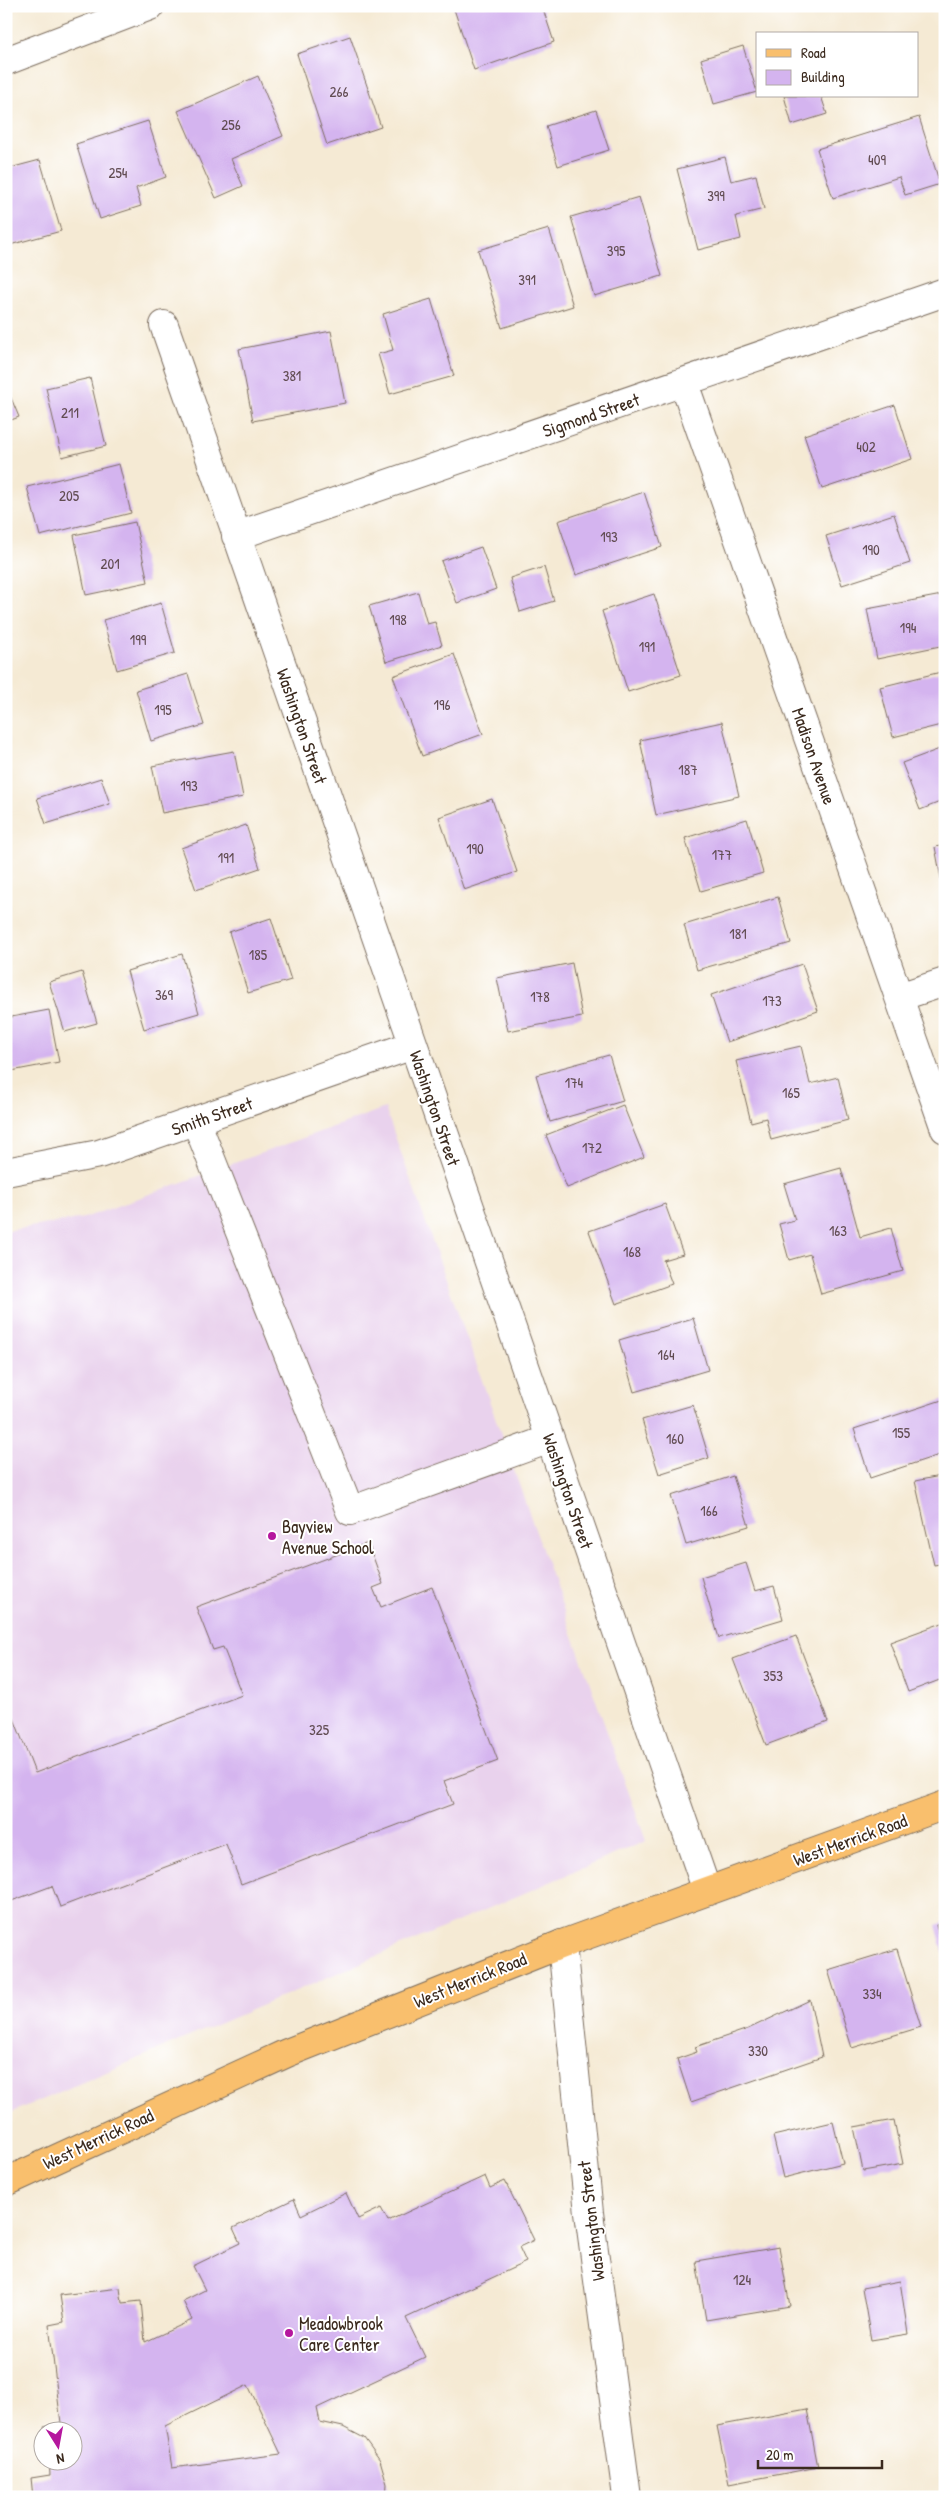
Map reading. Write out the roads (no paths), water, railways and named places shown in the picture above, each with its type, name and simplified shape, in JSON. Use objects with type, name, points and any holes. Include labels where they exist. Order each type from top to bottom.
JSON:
[{"type":"main road","name":"West Merrick Road","points":[[6,2182],[287,2053],[562,1944],[945,1805]]},
{"type":"street","points":[[6,61],[150,6]]},
{"type":"street","name":"Sigmond Street","points":[[236,536],[945,292]]},
{"type":"street","name":"Washington Street","points":[[164,326],[707,1891]]},
{"type":"street","name":"Madison Avenue","points":[[684,383],[945,1129]]},
{"type":"street","points":[[899,997],[945,982]]},
{"type":"street","name":"Smith Street","points":[[6,1172],[99,1154],[414,1045]]},
{"type":"street","points":[[196,1122],[350,1511],[550,1439]]},
{"type":"street","name":"Washington Street","points":[[562,1944],[589,2213],[627,2497]]},
{"type":"place","name":"Bayview Avenue School","points":[[272,1536]]},
{"type":"place","name":"Meadowbrook Care Center","points":[[289,2333]]}]
